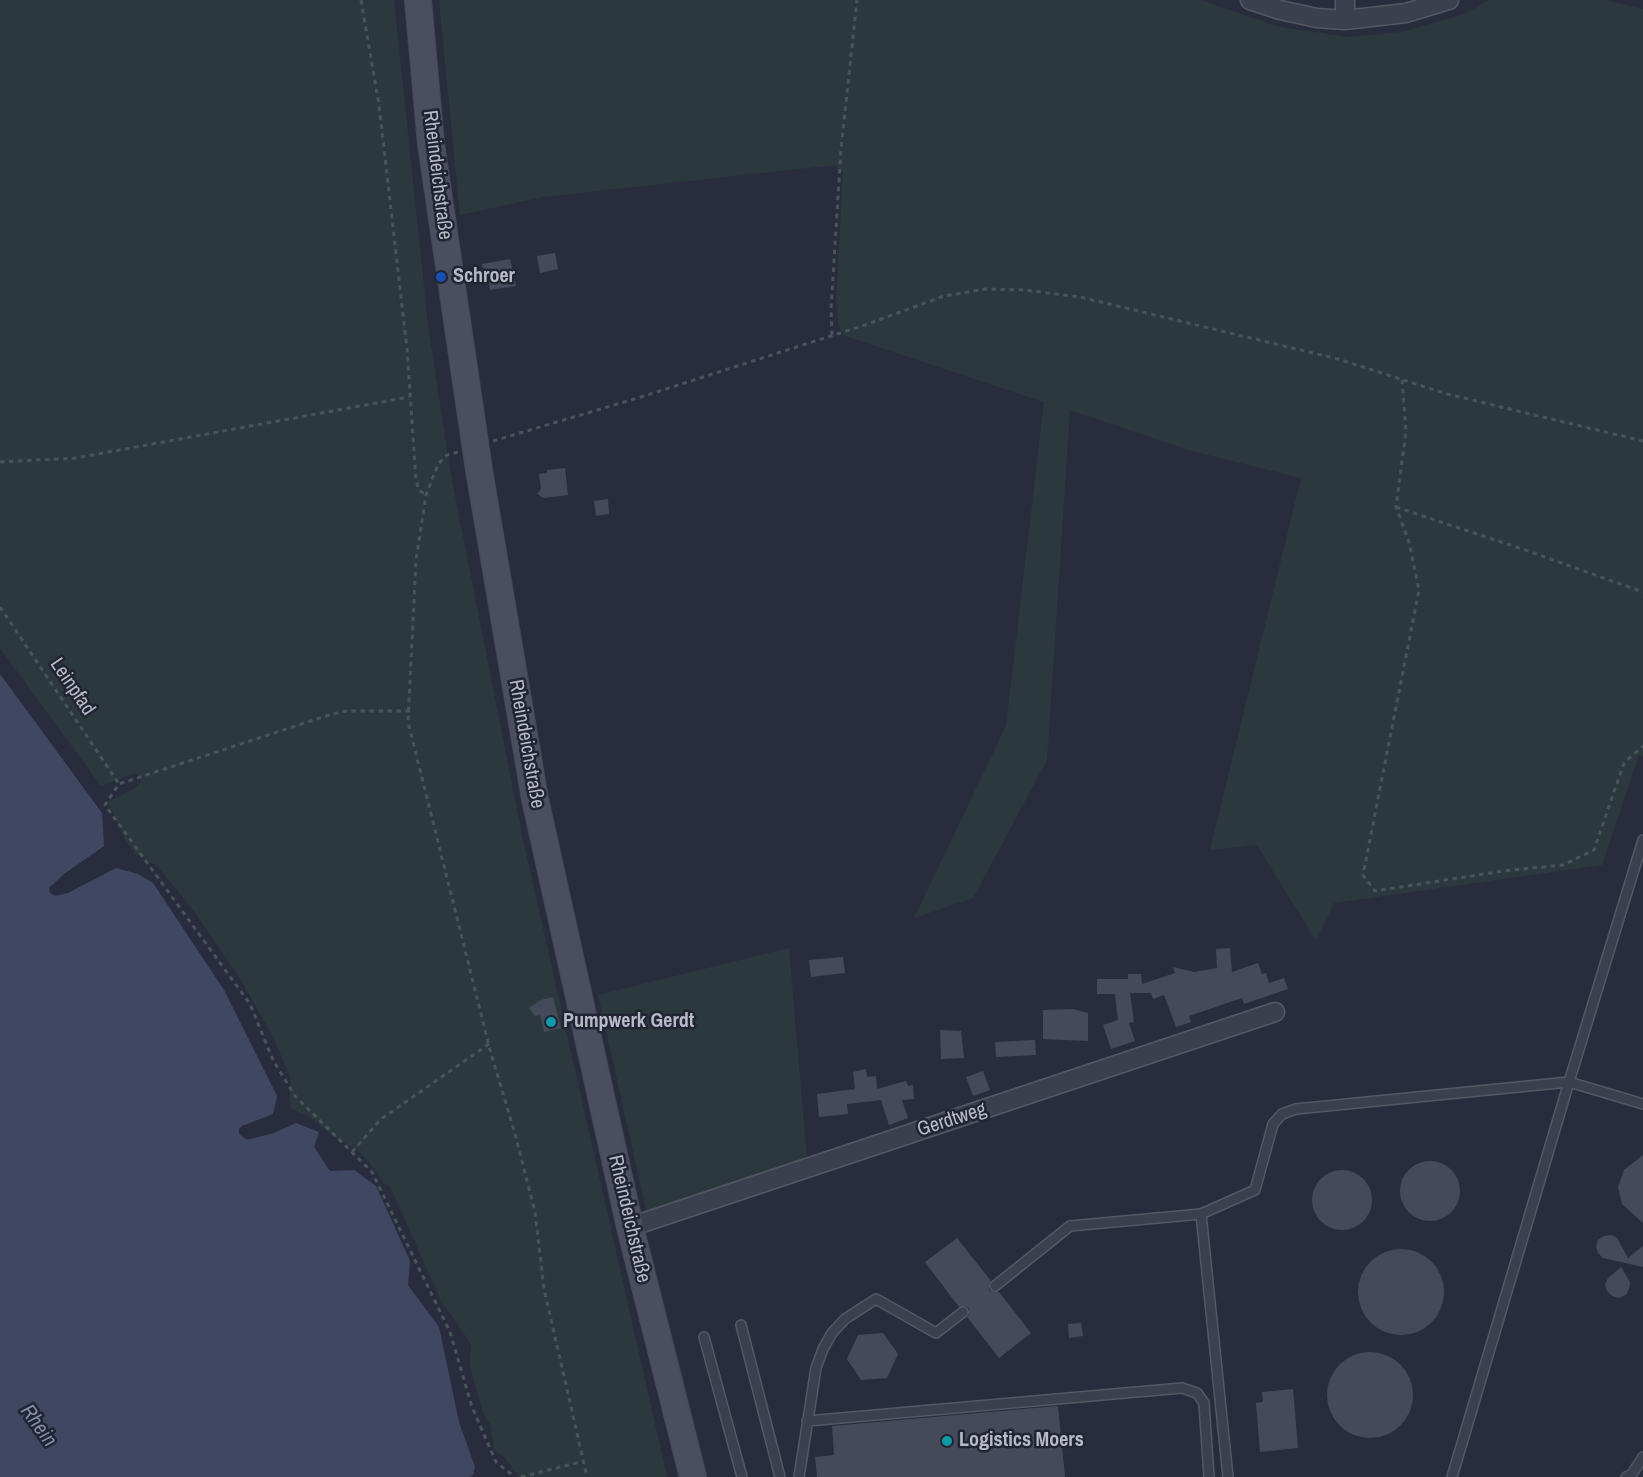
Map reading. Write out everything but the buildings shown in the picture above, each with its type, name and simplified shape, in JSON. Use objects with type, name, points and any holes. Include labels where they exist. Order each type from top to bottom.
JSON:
[{"type":"main road","name":"Rheindeichstraße","points":[[418,0],[431,144],[476,446],[535,799],[630,1227],[693,1477]]},
{"type":"street","points":[[1250,0],[1317,18],[1345,20],[1406,13],[1449,0]]},
{"type":"street","points":[[1345,0],[1345,20]]},
{"type":"street","name":"Gerdtweg","points":[[630,1227],[1275,1012]]},
{"type":"lane","points":[[1452,1477],[1643,840]]},
{"type":"lane","points":[[995,1286],[1070,1226],[1201,1214],[1255,1190],[1273,1124],[1281,1114],[1296,1109],[1569,1082],[1643,1104]]},
{"type":"lane","points":[[1201,1214],[1227,1477]]},
{"type":"lane","points":[[799,1477],[816,1368],[832,1333],[845,1319],[876,1299],[936,1333],[963,1312]]},
{"type":"lane","points":[[741,1325],[780,1477]]},
{"type":"lane","points":[[704,1337],[742,1477]]},
{"type":"lane","points":[[807,1421],[1182,1388],[1197,1393],[1204,1403],[1209,1477]]},
{"type":"lane","points":[[1626,1477],[1632,1474],[1643,1457]]},
{"type":"path","points":[[361,0],[379,105],[406,349],[416,480],[419,490],[426,495]]},
{"type":"path","points":[[832,335],[831,309],[841,148],[857,0]]},
{"type":"path","points":[[476,446],[641,397],[865,325],[944,296],[986,289],[1024,290],[1080,297],[1338,359],[1447,394],[1643,441]]},
{"type":"path","points":[[1402,380],[1406,431],[1396,507],[1409,542],[1419,590],[1362,875],[1375,891],[1563,865],[1594,850],[1624,764],[1643,746]]},
{"type":"path","points":[[0,462],[76,458],[410,396]]},
{"type":"path","points":[[447,455],[438,464],[426,495],[416,560],[408,722],[489,1044],[535,1212],[544,1289],[588,1477]]},
{"type":"path","points":[[1396,507],[1643,592]]},
{"type":"path","name":"Leinpfad","points":[[0,607],[119,784]]},
{"type":"path","points":[[410,711],[346,711],[235,745],[119,784],[105,805],[250,1004],[273,1060],[295,1096],[372,1172],[450,1332],[472,1407],[496,1462],[515,1477]]},
{"type":"path","points":[[352,1152],[381,1119],[489,1044]]},
{"type":"path","points":[[521,1477],[584,1461]]},
{"type":"shaded area","points":[[0,0],[394,0],[428,325],[450,470],[522,835],[667,1477],[519,1477],[505,1458],[495,1451],[490,1424],[484,1416],[470,1366],[471,1344],[441,1301],[390,1186],[383,1183],[360,1152],[333,1136],[311,1118],[289,1107],[291,1079],[274,1039],[243,983],[194,911],[157,866],[134,853],[123,835],[108,802],[137,787],[142,780],[135,773],[101,786],[0,648]]},
{"type":"shaded area","points":[[439,0],[1200,0],[1280,27],[1349,37],[1401,32],[1465,14],[1489,0],[1606,0],[1643,9],[1643,756],[1639,755],[1602,865],[1334,903],[1316,941],[1257,845],[1210,850],[1301,478],[1192,451],[1070,410],[1047,760],[973,898],[914,918],[1006,726],[1044,402],[843,335],[836,303],[843,172],[835,165],[543,197],[460,215]]},
{"type":"shaded area","points":[[789,948],[807,1160],[647,1214],[598,995]]},
{"type":"water","name":"Rhein","points":[[0,674],[102,813],[104,846],[64,874],[49,888],[50,893],[55,896],[68,893],[116,868],[138,874],[153,883],[224,990],[277,1096],[273,1114],[242,1126],[239,1134],[247,1140],[274,1133],[296,1123],[319,1132],[314,1147],[330,1171],[354,1170],[376,1186],[410,1261],[408,1285],[439,1327],[459,1422],[475,1467],[473,1475],[469,1477],[0,1477]]},
{"type":"place","name":"Schroer","points":[[441,277]]},
{"type":"place","name":"Pumpwerk Gerdt","points":[[551,1022]]},
{"type":"place","name":"Logistics Moers","points":[[947,1441]]}]
